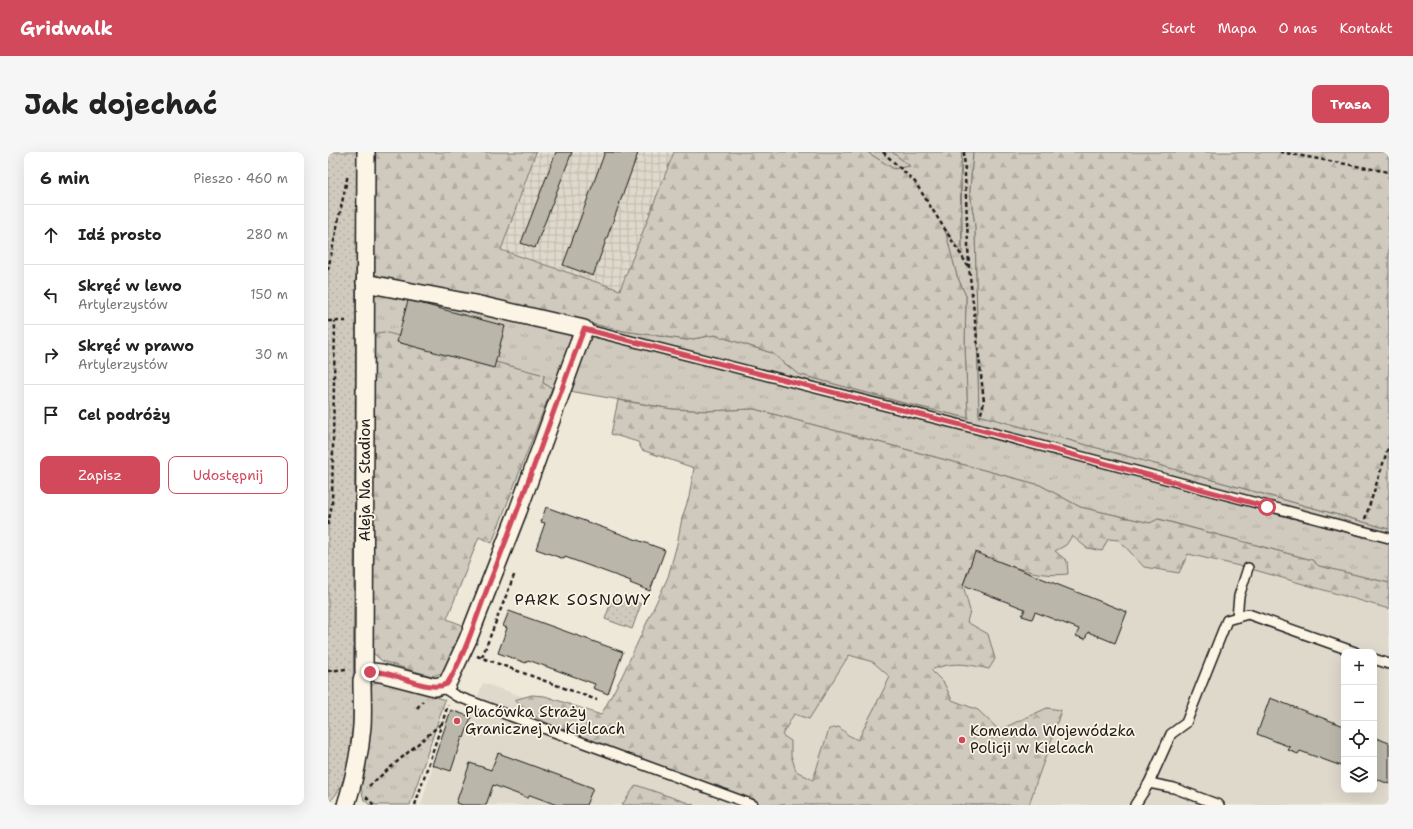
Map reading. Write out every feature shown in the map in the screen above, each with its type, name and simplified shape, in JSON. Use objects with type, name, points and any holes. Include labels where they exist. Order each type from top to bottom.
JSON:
[{"type":"street","name":"Aleja Na Stadion","points":[[346,805],[358,754],[362,726],[362,680],[366,674],[364,670],[366,152]]},
{"type":"street","points":[[365,283],[475,304],[584,329],[559,394],[518,511],[447,688],[435,687],[381,673],[372,672],[366,674]]},
{"type":"lane","points":[[584,329],[977,429],[1389,538]]},
{"type":"lane","points":[[1237,617],[1239,596],[1248,568]]},
{"type":"lane","points":[[1135,805],[1149,783],[1171,734],[1186,724],[1227,620],[1248,614],[1347,649]]},
{"type":"lane","points":[[1377,660],[1389,664]]},
{"type":"lane","points":[[447,688],[753,805]]},
{"type":"lane","points":[[1149,783],[1174,788],[1219,805]]},
{"type":"path","points":[[883,152],[915,182],[969,267]]},
{"type":"path","points":[[964,152],[969,267],[984,402],[977,429]]},
{"type":"path","points":[[1280,152],[1389,172]]},
{"type":"path","points":[[328,270],[349,168]]},
{"type":"path","points":[[328,321],[365,321]]},
{"type":"path","points":[[328,525],[335,321]]},
{"type":"path","points":[[1361,531],[1389,445]]},
{"type":"path","points":[[482,658],[515,573]]},
{"type":"path","points":[[463,650],[597,700]]},
{"type":"path","points":[[415,805],[442,723],[447,688]]},
{"type":"path","points":[[374,805],[367,798],[365,792],[442,723]]},
{"type":"shaded area","points":[[536,152],[674,152],[621,290],[501,250]]},
{"type":"shaded area","points":[[723,419],[1188,554],[1248,568],[1389,609],[1389,805],[421,805],[450,709],[470,716],[483,683],[604,724],[684,564]]},
{"type":"green space","points":[[328,152],[357,152],[353,724],[349,756],[344,777],[335,796],[328,803]]},
{"type":"green space","points":[[374,152],[536,152],[501,250],[620,290],[674,152],[867,152],[894,169],[910,166],[892,152],[962,152],[960,178],[962,255],[944,226],[957,276],[966,296],[965,346],[968,418],[904,403],[798,374],[772,353],[715,335],[687,340],[624,331],[373,275]]},
{"type":"green space","points":[[867,152],[892,152],[910,166],[894,169]]},
{"type":"green space","points":[[962,152],[973,152],[970,192],[975,225],[979,415],[1389,529],[1389,583],[1319,566],[1312,560],[1159,519],[1150,523],[1080,507],[1040,485],[754,409],[708,411],[672,409],[552,388],[543,383],[544,375],[373,339],[373,275],[624,331],[687,340],[715,335],[772,353],[798,374],[904,403],[968,418],[965,346],[966,296],[957,276],[943,224],[962,254]]},
{"type":"green space","points":[[973,152],[1389,152],[1389,529],[979,415],[975,225],[970,192]]},
{"type":"green space","points":[[384,332],[544,375],[543,383],[552,388],[492,543],[479,537],[447,619],[465,626],[447,669],[442,673],[432,676],[382,661],[373,653],[373,339],[377,333]]},
{"type":"green space","points":[[618,400],[672,409],[708,411],[754,409],[1040,485],[1080,507],[1150,523],[1158,519],[1312,560],[1319,566],[1389,583],[1389,609],[1248,568],[1188,554],[1179,573],[1144,567],[1119,540],[1108,539],[1102,551],[1087,548],[1072,536],[1066,545],[1055,551],[1067,561],[1068,574],[1056,575],[1032,572],[1009,566],[975,553],[963,585],[970,611],[967,622],[988,634],[995,659],[989,669],[953,664],[931,670],[944,683],[952,700],[978,710],[999,730],[1047,708],[1061,710],[1029,805],[761,805],[593,744],[539,719],[514,700],[532,695],[545,696],[601,715],[622,676],[668,577],[682,518],[689,497],[694,468],[642,450],[638,442],[611,434]],"holes":[[[849,655],[873,662],[890,677],[858,740],[848,735],[839,727],[829,729],[813,780],[796,771],[791,755],[791,741],[782,735],[794,714],[809,719]]]},
{"type":"green space","points":[[614,594],[641,604],[632,629],[605,619]]},
{"type":"green space","points":[[384,681],[445,700],[410,805],[370,805],[364,800],[361,788],[370,688],[375,682]]},
{"type":"green space","points":[[636,785],[694,805],[622,805]]},
{"type":"building","points":[[556,152],[572,152],[535,248],[521,243]]},
{"type":"building","points":[[605,152],[638,153],[593,276],[563,265]]},
{"type":"building","points":[[408,300],[505,326],[494,368],[397,342]]},
{"type":"building","points":[[546,507],[665,550],[650,591],[630,583],[631,581],[565,557],[564,559],[536,549],[545,523],[541,522]]},
{"type":"building","points":[[975,552],[1127,612],[1115,643],[1088,632],[1085,639],[1076,636],[1079,629],[1035,612],[1032,619],[1022,616],[1025,609],[963,585]]},
{"type":"building","points":[[509,611],[623,652],[608,694],[593,688],[595,684],[528,660],[526,663],[498,653],[507,628],[503,626]]},
{"type":"building","points":[[1270,698],[1341,725],[1341,766],[1300,751],[1298,754],[1288,750],[1290,747],[1257,734]]},
{"type":"building","points":[[451,710],[471,717],[464,738],[462,737],[451,771],[432,765]]},
{"type":"building","points":[[1377,738],[1389,743],[1389,784],[1377,779]]},
{"type":"building","points":[[498,753],[593,788],[586,805],[557,805],[530,795],[528,798],[493,785],[486,805],[463,805],[456,803],[470,763],[491,770]]},
{"type":"place","name":"Placówka Straży Granicznej w Kielcach","points":[[457,721]]},
{"type":"place","name":"Komenda Wojewódzka Policji w Kielcach","points":[[962,740]]},
{"type":"district","name":"PARK SOSNOWY","points":[[583,599]]},
{"type":"route","points":[[370,672],[381,673],[435,687],[442,687],[447,684],[453,674],[468,639],[518,511],[559,394],[584,329],[666,348],[977,429],[1267,507]]}]
